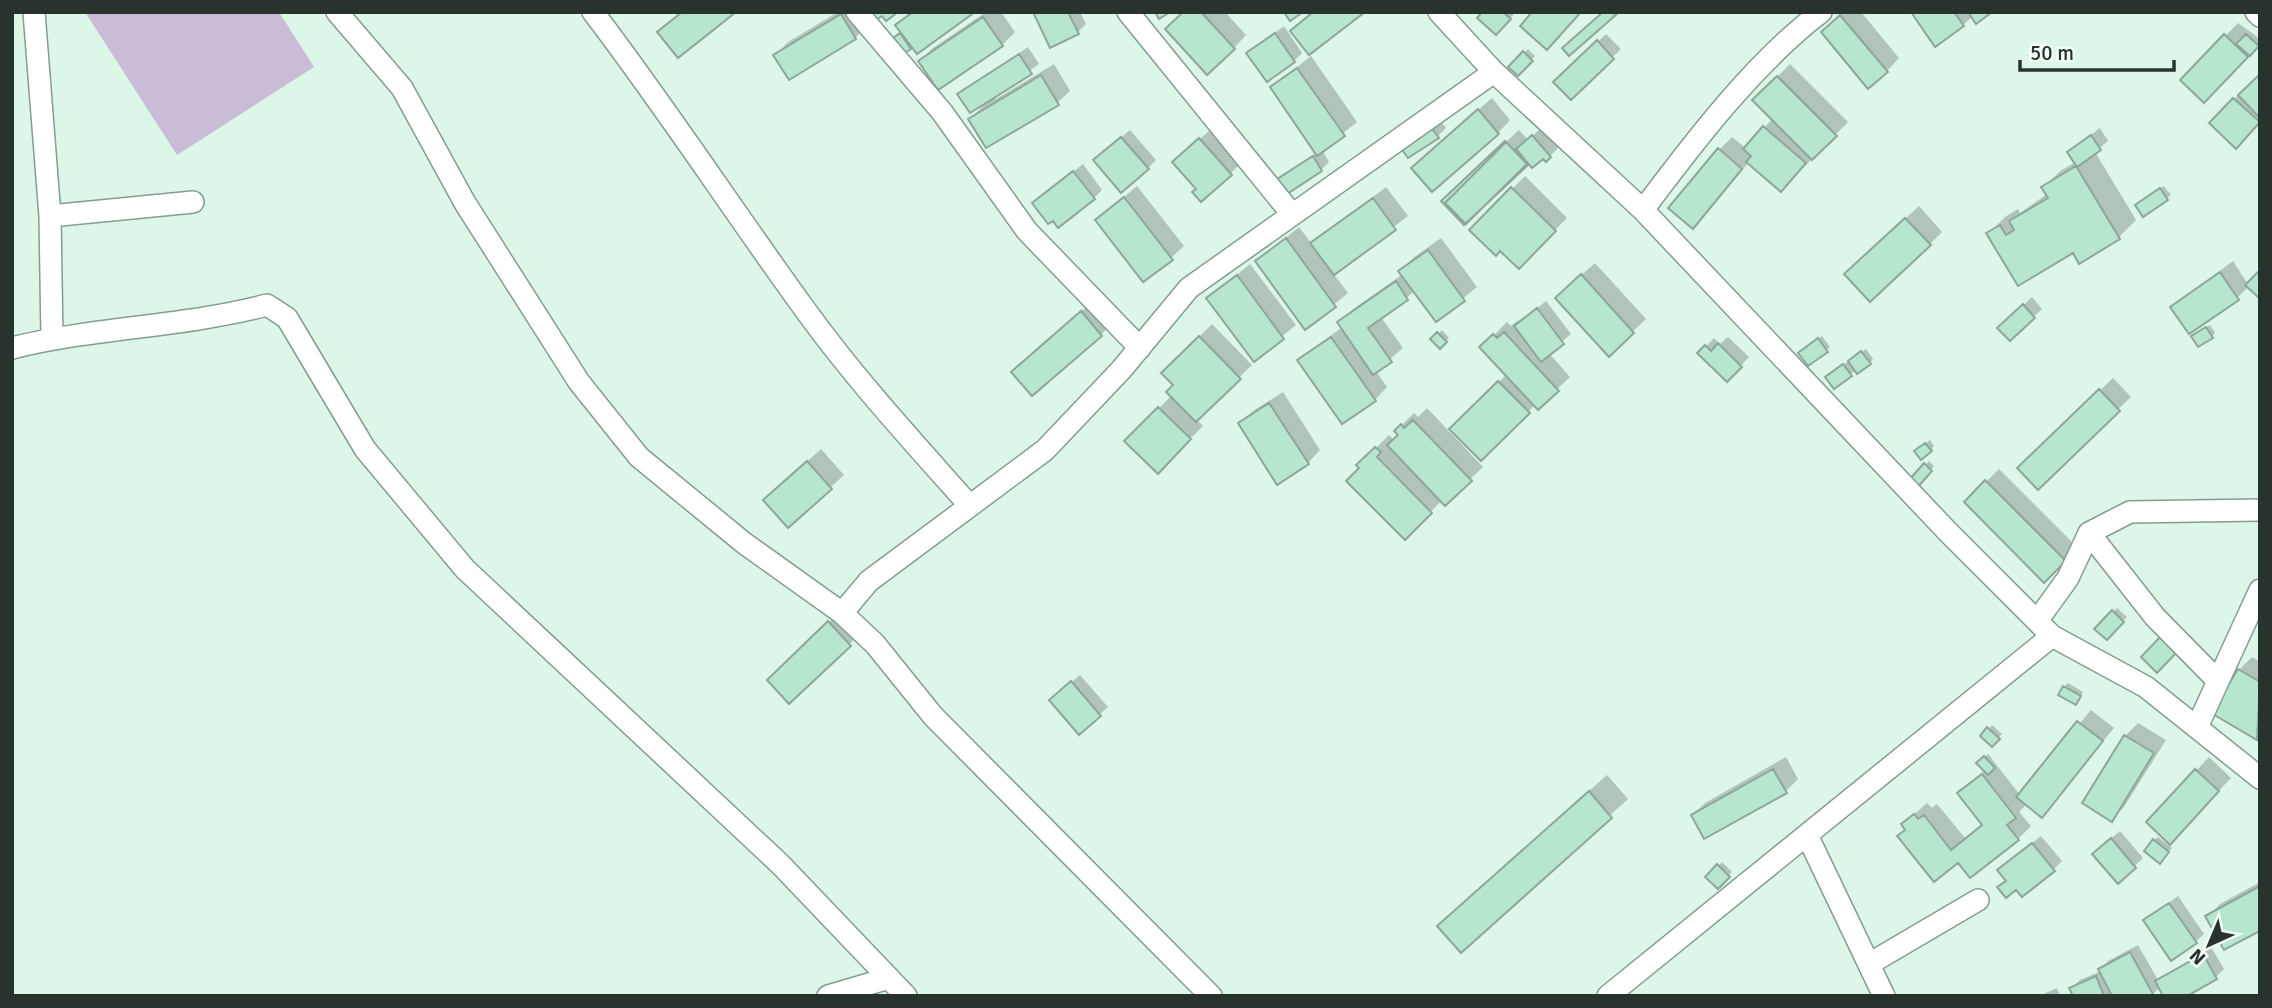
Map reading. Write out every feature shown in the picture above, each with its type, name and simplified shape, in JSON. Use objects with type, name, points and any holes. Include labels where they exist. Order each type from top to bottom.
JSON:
[{"type":"street","points":[[34,12],[50,216],[52,338]]},
{"type":"street","points":[[337,12],[402,88],[465,203],[579,382],[639,457],[744,543],[842,612],[875,644],[933,716],[1212,996]]},
{"type":"street","points":[[593,12],[719,184],[807,312],[871,394],[970,506]]},
{"type":"street","points":[[857,12],[942,112],[1027,231],[1140,348]]},
{"type":"street","points":[[1128,12],[1290,213]]},
{"type":"street","points":[[1439,12],[1494,72],[1643,210],[2044,629],[2146,687],[2260,778]]},
{"type":"street","points":[[1643,210],[1690,146],[1740,89],[1821,12]]},
{"type":"street","points":[[2256,12],[2260,16]]},
{"type":"street","points":[[842,612],[869,581],[1045,450],[1140,348],[1189,288],[1290,213],[1494,72]]},
{"type":"street","points":[[50,216],[193,202]]},
{"type":"street","points":[[12,348],[52,338],[221,317],[267,306],[287,318],[365,449],[465,569],[780,865],[906,996]]},
{"type":"street","points":[[1608,996],[1807,835],[2044,629],[2089,533],[2130,512],[2260,510]]},
{"type":"street","points":[[2089,533],[2155,617],[2218,681]]},
{"type":"street","points":[[2197,727],[2260,590]]},
{"type":"street","points":[[1807,835],[1884,996]]},
{"type":"street","points":[[1869,964],[1978,900]]},
{"type":"street","points":[[828,996],[889,978]]},
{"type":"shaded area","points":[[85,12],[279,12],[314,67],[177,155]]},
{"type":"building","points":[[682,12],[736,12],[678,58],[657,32]]},
{"type":"building","points":[[870,12],[898,12],[886,21],[882,16],[876,20]]},
{"type":"building","points":[[913,12],[975,12],[917,54],[895,25]]},
{"type":"building","points":[[1033,12],[1068,12],[1079,34],[1050,48]]},
{"type":"building","points":[[1155,12],[1170,12],[1159,19]]},
{"type":"building","points":[[1183,12],[1201,12],[1235,49],[1207,75],[1165,29]]},
{"type":"building","points":[[1284,12],[1303,12],[1290,21]]},
{"type":"building","points":[[1313,12],[1365,12],[1309,55],[1290,31]]},
{"type":"building","points":[[1482,12],[1503,12],[1511,19],[1496,35],[1477,18]]},
{"type":"building","points":[[1532,12],[1581,12],[1547,50],[1520,26]]},
{"type":"building","points":[[1603,12],[1617,14],[1569,56],[1562,48]]},
{"type":"building","points":[[1911,12],[1954,12],[1964,26],[1935,47]]},
{"type":"building","points":[[1968,12],[1992,12],[1976,24]]},
{"type":"building","points":[[841,14],[856,39],[789,80],[773,55]]},
{"type":"building","points":[[1840,15],[1888,72],[1868,89],[1821,32]]},
{"type":"building","points":[[983,17],[1003,46],[938,90],[918,61]]},
{"type":"building","points":[[900,33],[911,49],[903,54],[892,39]]},
{"type":"building","points":[[1275,33],[1295,62],[1267,82],[1246,53]]},
{"type":"building","points":[[2224,34],[2248,57],[2204,103],[2180,80]]},
{"type":"building","points":[[2246,34],[2259,46],[2250,56],[2236,44]]},
{"type":"building","points":[[1597,40],[1614,59],[1571,100],[1553,82]]},
{"type":"building","points":[[1523,51],[1533,61],[1518,76],[1508,67]]},
{"type":"building","points":[[1019,54],[1032,74],[970,113],[957,94]]},
{"type":"building","points":[[1297,68],[1345,136],[1317,156],[1270,87]]},
{"type":"building","points":[[2260,74],[2260,118],[2238,95]]},
{"type":"building","points":[[1041,75],[1059,105],[986,148],[968,119]]},
{"type":"building","points":[[1777,76],[1837,136],[1812,160],[1752,100]]},
{"type":"building","points":[[2233,98],[2260,122],[2236,149],[2209,123]]},
{"type":"building","points":[[1478,109],[1499,134],[1432,192],[1411,168]]},
{"type":"building","points":[[1763,126],[1806,163],[1781,192],[1746,162],[1751,156],[1743,149]]},
{"type":"building","points":[[1431,127],[1439,138],[1408,158],[1400,147]]},
{"type":"building","points":[[1532,135],[1551,157],[1546,162],[1543,159],[1532,168],[1516,149]]},
{"type":"building","points":[[2091,135],[2101,150],[2077,167],[2067,152]]},
{"type":"building","points":[[1121,137],[1149,169],[1121,193],[1093,160]]},
{"type":"building","points":[[1199,138],[1232,175],[1201,202],[1192,192],[1196,189],[1172,162]]},
{"type":"building","points":[[1505,141],[1528,165],[1464,225],[1441,201]]},
{"type":"building","points":[[1506,142],[1527,164],[1466,224],[1445,203]]},
{"type":"building","points":[[1718,148],[1742,169],[1693,229],[1668,208]]},
{"type":"building","points":[[1313,156],[1322,171],[1284,196],[1274,181]]},
{"type":"building","points":[[2076,166],[2120,239],[2079,264],[2073,253],[2018,286],[1986,233],[2000,225],[2006,235],[2014,230],[2009,221],[2048,198],[2041,187]]},
{"type":"building","points":[[1073,171],[1095,199],[1058,228],[1053,221],[1048,224],[1032,203]]},
{"type":"building","points":[[1511,187],[1556,231],[1519,269],[1500,251],[1496,256],[1469,230]]},
{"type":"building","points":[[2160,188],[2168,200],[2143,217],[2135,205]]},
{"type":"building","points":[[1124,197],[1173,260],[1143,282],[1095,220]]},
{"type":"building","points":[[1373,198],[1396,230],[1334,275],[1310,243]]},
{"type":"building","points":[[1905,218],[1931,245],[1870,302],[1844,274]]},
{"type":"building","points":[[1286,238],[1336,307],[1305,330],[1255,261]]},
{"type":"building","points":[[1428,250],[1465,301],[1436,322],[1398,271]]},
{"type":"building","points":[[2260,270],[2260,299],[2245,285]]},
{"type":"building","points":[[2220,272],[2239,300],[2189,334],[2170,307]]},
{"type":"building","points":[[1581,274],[1634,333],[1609,357],[1555,298]]},
{"type":"building","points":[[1237,275],[1284,339],[1254,362],[1206,298]]},
{"type":"building","points":[[1396,281],[1408,300],[1368,328],[1392,362],[1373,375],[1337,322]]},
{"type":"building","points":[[2023,304],[2035,318],[2010,341],[1997,328]]},
{"type":"building","points":[[1537,308],[1564,344],[1541,362],[1514,326]]},
{"type":"building","points":[[1081,311],[1102,336],[1032,396],[1011,372]]},
{"type":"building","points":[[2206,327],[2213,338],[2198,347],[2191,336]]},
{"type":"building","points":[[1437,332],[1447,342],[1440,349],[1430,339]]},
{"type":"building","points":[[1504,332],[1559,391],[1538,410],[1479,347],[1493,334],[1497,338]]},
{"type":"building","points":[[1199,336],[1241,379],[1196,422],[1166,392],[1173,385],[1161,373]]},
{"type":"building","points":[[1331,337],[1376,401],[1342,424],[1297,360]]},
{"type":"building","points":[[1818,338],[1828,352],[1808,366],[1798,353]]},
{"type":"building","points":[[1718,343],[1742,367],[1727,382],[1697,353],[1705,345],[1711,351]]},
{"type":"building","points":[[1861,351],[1871,364],[1857,374],[1848,361]]},
{"type":"building","points":[[1843,364],[1852,376],[1834,389],[1825,377]]},
{"type":"building","points":[[1498,381],[1530,413],[1481,461],[1449,429]]},
{"type":"building","points":[[2099,389],[2120,411],[2038,490],[2017,468]]},
{"type":"building","points":[[1269,403],[1309,464],[1277,485],[1238,423]]},
{"type":"building","points":[[1158,407],[1191,439],[1158,474],[1124,441]]},
{"type":"building","points":[[1413,420],[1472,481],[1445,506],[1387,445],[1398,435],[1394,431],[1401,424],[1404,428]]},
{"type":"building","points":[[1925,443],[1932,451],[1921,460],[1914,451]]},
{"type":"building","points":[[1375,447],[1381,452],[1377,457],[1432,513],[1405,540],[1346,481],[1359,468],[1356,465]]},
{"type":"building","points":[[807,461],[832,489],[788,528],[763,500]]},
{"type":"building","points":[[1924,463],[1932,471],[1917,488],[1909,480]]},
{"type":"building","points":[[1985,480],[2066,561],[2044,583],[1964,502]]},
{"type":"building","points":[[2112,610],[2124,622],[2107,640],[2094,629]]},
{"type":"building","points":[[828,621],[851,646],[789,704],[767,680]]},
{"type":"building","points":[[2161,636],[2177,652],[2157,673],[2141,657]]},
{"type":"building","points":[[2238,669],[2260,682],[2257,740],[2211,713]]},
{"type":"building","points":[[1071,681],[1101,716],[1079,735],[1049,700]]},
{"type":"building","points":[[2063,686],[2081,696],[2076,705],[2058,695]]},
{"type":"building","points":[[2077,721],[2103,741],[2042,818],[2016,797]]},
{"type":"building","points":[[1987,727],[2000,739],[1992,747],[1980,736]]},
{"type":"building","points":[[2124,735],[2154,753],[2112,822],[2082,803]]},
{"type":"building","points":[[1984,756],[1995,768],[1988,775],[1976,763]]},
{"type":"building","points":[[1773,769],[1787,793],[1704,839],[1691,815]]},
{"type":"building","points":[[2195,769],[2219,791],[2170,845],[2146,822]]},
{"type":"building","points":[[1982,774],[2016,818],[2007,825],[2019,840],[1970,878],[1958,863],[1934,882],[1897,836],[1905,830],[1901,824],[1914,814],[1918,819],[1924,815],[1951,850],[1982,825],[1957,793]]},
{"type":"building","points":[[1589,791],[1612,818],[1461,953],[1437,926]]},
{"type":"building","points":[[2111,838],[2136,868],[2118,884],[2092,854]]},
{"type":"building","points":[[2153,839],[2169,852],[2160,864],[2144,851]]},
{"type":"building","points":[[2032,843],[2055,871],[2022,897],[2016,890],[2006,898],[1997,887],[2006,881],[1997,870]]},
{"type":"building","points":[[1717,864],[1730,877],[1718,889],[1705,877]]},
{"type":"building","points":[[2260,886],[2260,931],[2224,950],[2205,916]]},
{"type":"building","points":[[2169,903],[2197,943],[2171,961],[2143,920]]},
{"type":"building","points":[[2130,952],[2154,996],[2112,996],[2098,969]]},
{"type":"building","points":[[2203,954],[2217,979],[2187,996],[2163,996],[2155,981]]},
{"type":"building","points":[[2096,976],[2104,996],[2073,996],[2069,988]]}]
